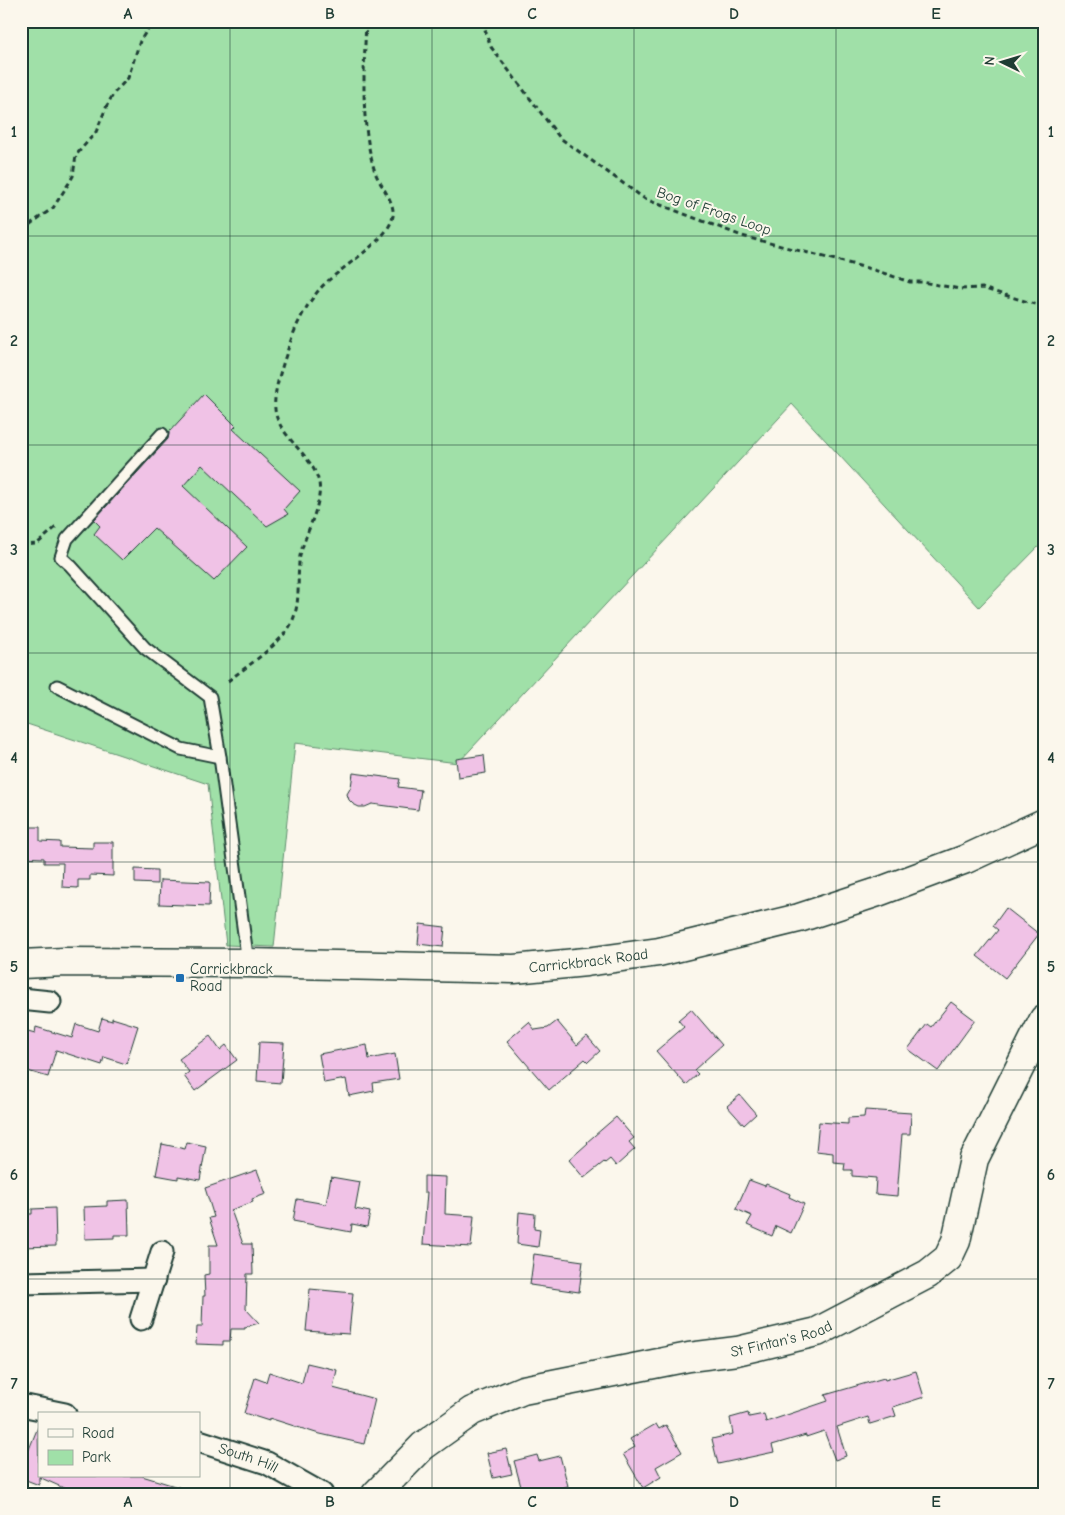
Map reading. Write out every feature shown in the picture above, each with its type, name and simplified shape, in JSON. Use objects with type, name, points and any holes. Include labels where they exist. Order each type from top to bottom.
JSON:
[{"type":"main road","name":"Carrickbrack Road","points":[[21,964],[65,962],[248,963],[514,969],[659,952],[799,918],[878,892],[966,859],[1044,823]]},
{"type":"main road","name":"St Fintan's Road","points":[[376,1494],[423,1446],[472,1412],[524,1390],[689,1357],[737,1351],[816,1332],[928,1274],[948,1258],[956,1241],[974,1159],[1044,1019]]},
{"type":"street","points":[[21,998],[50,1002]]},
{"type":"street","points":[[141,1319],[162,1252]]},
{"type":"street","points":[[21,1283],[154,1280]]},
{"type":"street","points":[[21,1405],[55,1412]]},
{"type":"street","name":"South Hill","points":[[200,1441],[267,1463],[322,1494]]},
{"type":"lane","points":[[162,434],[67,539],[61,557],[145,648],[210,697],[248,963]]},
{"type":"lane","points":[[57,686],[182,749],[220,757]]},
{"type":"path","points":[[21,228],[54,208],[70,183],[76,156],[96,132],[108,103],[128,78],[140,41],[153,21]]},
{"type":"path","points":[[228,681],[274,644],[289,626],[295,615],[298,600],[300,556],[312,523],[318,496],[319,481],[314,469],[281,427],[275,410],[277,392],[289,345],[301,317],[319,290],[387,232],[393,214],[393,205],[383,190],[376,174],[369,150],[365,90],[366,21]]},
{"type":"path","name":"Bog of Frogs Loop","points":[[482,21],[490,47],[560,138],[645,199],[742,236],[871,269],[910,282],[922,282],[960,289],[982,288],[1044,306]]},
{"type":"green space","points":[[21,21],[1044,21],[1044,541],[979,607],[792,404],[458,763],[295,743],[274,947],[226,945],[208,784],[21,722]]},
{"type":"building","points":[[204,394],[236,426],[233,429],[300,491],[284,509],[288,514],[267,526],[202,465],[183,486],[247,547],[214,581],[154,528],[122,560],[94,534],[100,526],[94,520],[168,439],[169,432]]},
{"type":"building","points":[[484,755],[486,773],[458,777],[456,759]]},
{"type":"building","points":[[353,773],[400,779],[398,787],[421,790],[418,810],[372,804],[359,807],[353,804],[347,794],[351,787]]},
{"type":"building","points":[[24,827],[40,827],[40,841],[60,842],[60,847],[93,848],[93,842],[113,842],[113,876],[90,875],[90,880],[78,880],[78,888],[62,887],[63,863],[44,863],[44,858],[21,857],[21,835]]},
{"type":"building","points":[[135,869],[157,870],[157,884],[135,883]]},
{"type":"building","points":[[160,880],[210,882],[209,906],[159,904]]},
{"type":"building","points":[[1006,908],[1039,934],[1005,978],[977,956],[998,930],[993,926]]},
{"type":"building","points":[[420,924],[445,927],[443,947],[418,944]]},
{"type":"building","points":[[951,1002],[975,1020],[938,1071],[908,1049],[927,1024],[931,1027]]},
{"type":"building","points":[[691,1009],[722,1045],[694,1070],[698,1074],[686,1085],[656,1051],[684,1027],[678,1020]]},
{"type":"building","points":[[102,1018],[112,1021],[112,1018],[138,1026],[126,1064],[104,1057],[102,1065],[56,1050],[48,1077],[21,1069],[21,1029],[35,1033],[36,1027],[72,1038],[76,1024],[98,1031]]},
{"type":"building","points":[[557,1021],[577,1045],[587,1036],[600,1051],[588,1062],[585,1059],[549,1090],[507,1041],[529,1022],[535,1030],[548,1028]]},
{"type":"building","points":[[210,1036],[220,1050],[226,1045],[237,1060],[195,1091],[184,1076],[189,1072],[179,1059]]},
{"type":"building","points":[[259,1042],[284,1043],[281,1083],[257,1081]]},
{"type":"building","points":[[367,1045],[369,1059],[395,1054],[399,1079],[373,1083],[374,1091],[349,1096],[346,1079],[324,1083],[319,1054]]},
{"type":"building","points":[[740,1095],[756,1114],[744,1125],[727,1106]]},
{"type":"building","points":[[865,1110],[911,1113],[910,1134],[902,1134],[897,1196],[875,1194],[876,1178],[852,1176],[852,1170],[844,1170],[845,1163],[833,1162],[833,1153],[816,1151],[819,1122],[848,1124],[848,1118],[864,1117]]},
{"type":"building","points":[[616,1117],[634,1138],[629,1142],[635,1149],[616,1166],[610,1159],[584,1178],[569,1160]]},
{"type":"building","points":[[187,1142],[206,1146],[200,1180],[156,1175],[162,1144],[185,1149]]},
{"type":"building","points":[[257,1170],[266,1194],[252,1199],[253,1202],[231,1210],[243,1244],[252,1244],[253,1274],[247,1274],[246,1309],[259,1323],[245,1327],[245,1329],[231,1329],[230,1341],[223,1341],[223,1345],[196,1344],[197,1327],[202,1327],[203,1296],[205,1296],[204,1275],[209,1274],[209,1245],[218,1245],[209,1218],[214,1217],[205,1188]]},
{"type":"building","points":[[424,1176],[446,1177],[445,1214],[474,1216],[471,1247],[423,1244],[427,1192],[424,1192]]},
{"type":"building","points":[[331,1177],[360,1182],[355,1209],[370,1212],[367,1227],[352,1224],[351,1232],[293,1221],[297,1199],[326,1204]]},
{"type":"building","points":[[749,1180],[765,1186],[766,1184],[790,1194],[789,1197],[804,1204],[791,1233],[776,1226],[772,1236],[747,1225],[752,1216],[736,1209]]},
{"type":"building","points":[[128,1200],[129,1235],[114,1235],[114,1238],[85,1239],[84,1207],[107,1206],[107,1201]]},
{"type":"building","points":[[55,1208],[56,1246],[21,1247],[21,1214],[32,1214],[32,1209]]},
{"type":"building","points":[[519,1212],[535,1214],[534,1229],[540,1230],[538,1247],[517,1244]]},
{"type":"building","points":[[534,1254],[583,1261],[579,1292],[530,1285]]},
{"type":"building","points":[[310,1289],[353,1293],[349,1334],[306,1331]]},
{"type":"building","points":[[307,1363],[337,1370],[333,1388],[375,1399],[364,1444],[244,1413],[255,1378],[266,1382],[269,1372],[302,1383]]},
{"type":"building","points":[[916,1371],[924,1397],[893,1407],[896,1416],[870,1424],[868,1417],[837,1427],[846,1456],[835,1460],[824,1431],[772,1445],[774,1452],[718,1464],[712,1439],[733,1434],[730,1418],[748,1413],[749,1417],[764,1414],[766,1422],[828,1401],[825,1395]]},
{"type":"building","points":[[656,1424],[659,1429],[666,1425],[682,1452],[656,1467],[661,1477],[643,1488],[623,1454],[635,1447],[630,1439]]},
{"type":"building","points":[[38,1427],[39,1485],[21,1478],[21,1469]]},
{"type":"building","points":[[506,1449],[512,1474],[493,1478],[487,1453]]},
{"type":"building","points":[[537,1455],[539,1461],[560,1456],[568,1486],[545,1493],[543,1489],[523,1494],[514,1461]]},
{"type":"building","points":[[41,1478],[149,1478],[188,1490],[187,1494],[77,1494]]},
{"type":"place","name":"Carrickbrack Road","points":[[180,978]]}]
